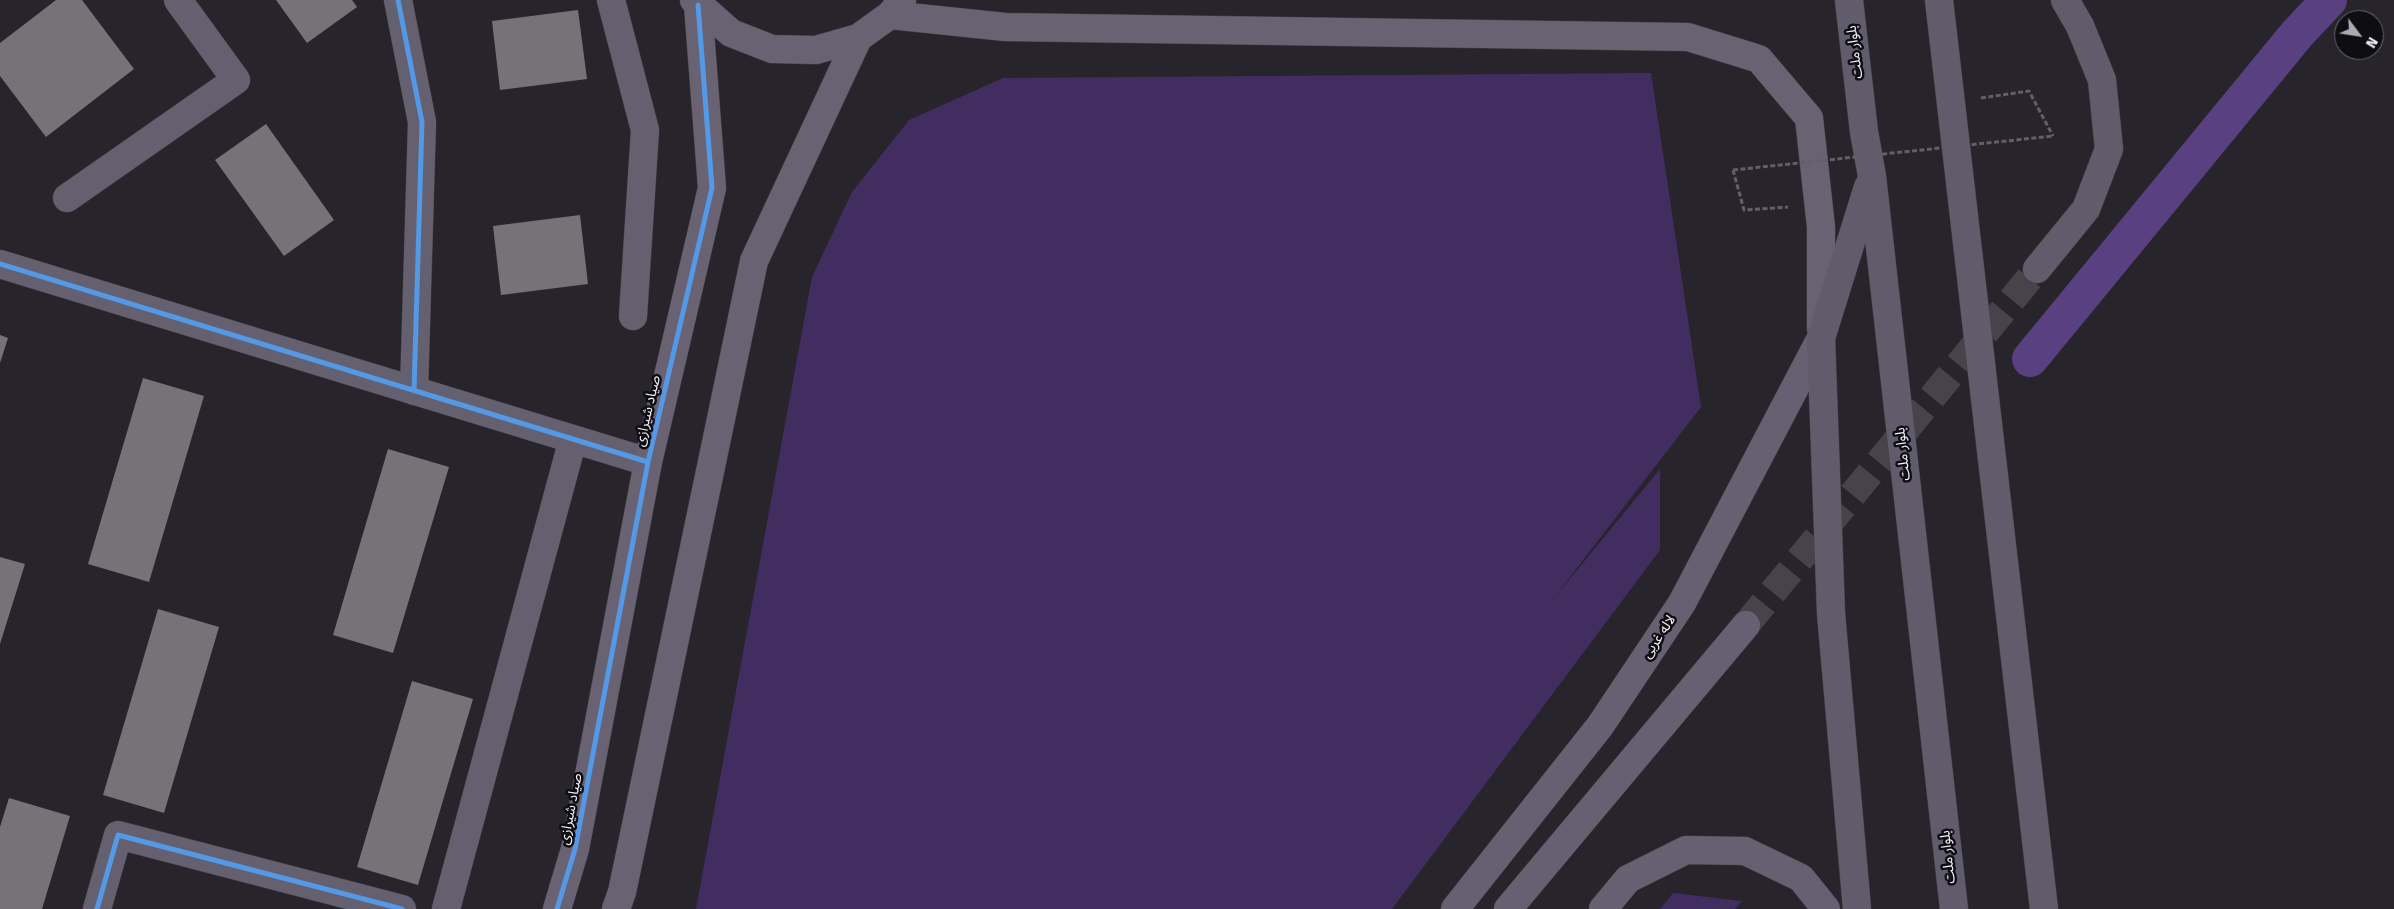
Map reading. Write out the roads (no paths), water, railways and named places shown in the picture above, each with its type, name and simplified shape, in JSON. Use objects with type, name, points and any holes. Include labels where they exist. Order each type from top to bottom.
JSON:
[{"type":"highway","name":"بلوار ملت","points":[[1849,0],[1864,132],[1872,176],[1954,909]]},
{"type":"highway","points":[[1939,0],[2044,909]]},
{"type":"highway","points":[[2037,269],[2086,209],[2109,149],[2102,80],[2080,26],[2065,0]]},
{"type":"highway","points":[[1857,909],[1831,613],[1821,338],[1872,176]]},
{"type":"main road","name":"لاله غربی","points":[[1455,909],[1600,726],[1682,603],[1821,338]]},
{"type":"main road","points":[[1508,909],[1746,625]]},
{"type":"main road","points":[[1602,909],[1628,878],[1686,850],[1745,851],[1801,878],[1826,909]]},
{"type":"street","points":[[67,198],[236,80],[178,0]]},
{"type":"street","points":[[398,0],[422,122],[414,391]]},
{"type":"street","points":[[611,0],[645,130],[633,316]]},
{"type":"street","points":[[696,2],[731,33],[772,49],[816,50],[858,38],[896,8],[1005,27],[1688,37],[1759,59],[1809,118],[1821,227],[1821,338]]},
{"type":"street","name":"صیاد شیرازی","points":[[557,909],[575,849],[648,462],[712,188],[696,2]]},
{"type":"street","points":[[616,909],[622,892],[754,261],[858,38]]},
{"type":"street","points":[[0,264],[648,462]]},
{"type":"street","points":[[446,909],[573,440]]},
{"type":"street","points":[[97,909],[118,835],[402,909]]},
{"type":"waterway","points":[[2030,359],[2297,34],[2329,0]]},
{"type":"tunnel","points":[[1746,625],[2037,269]]}]
